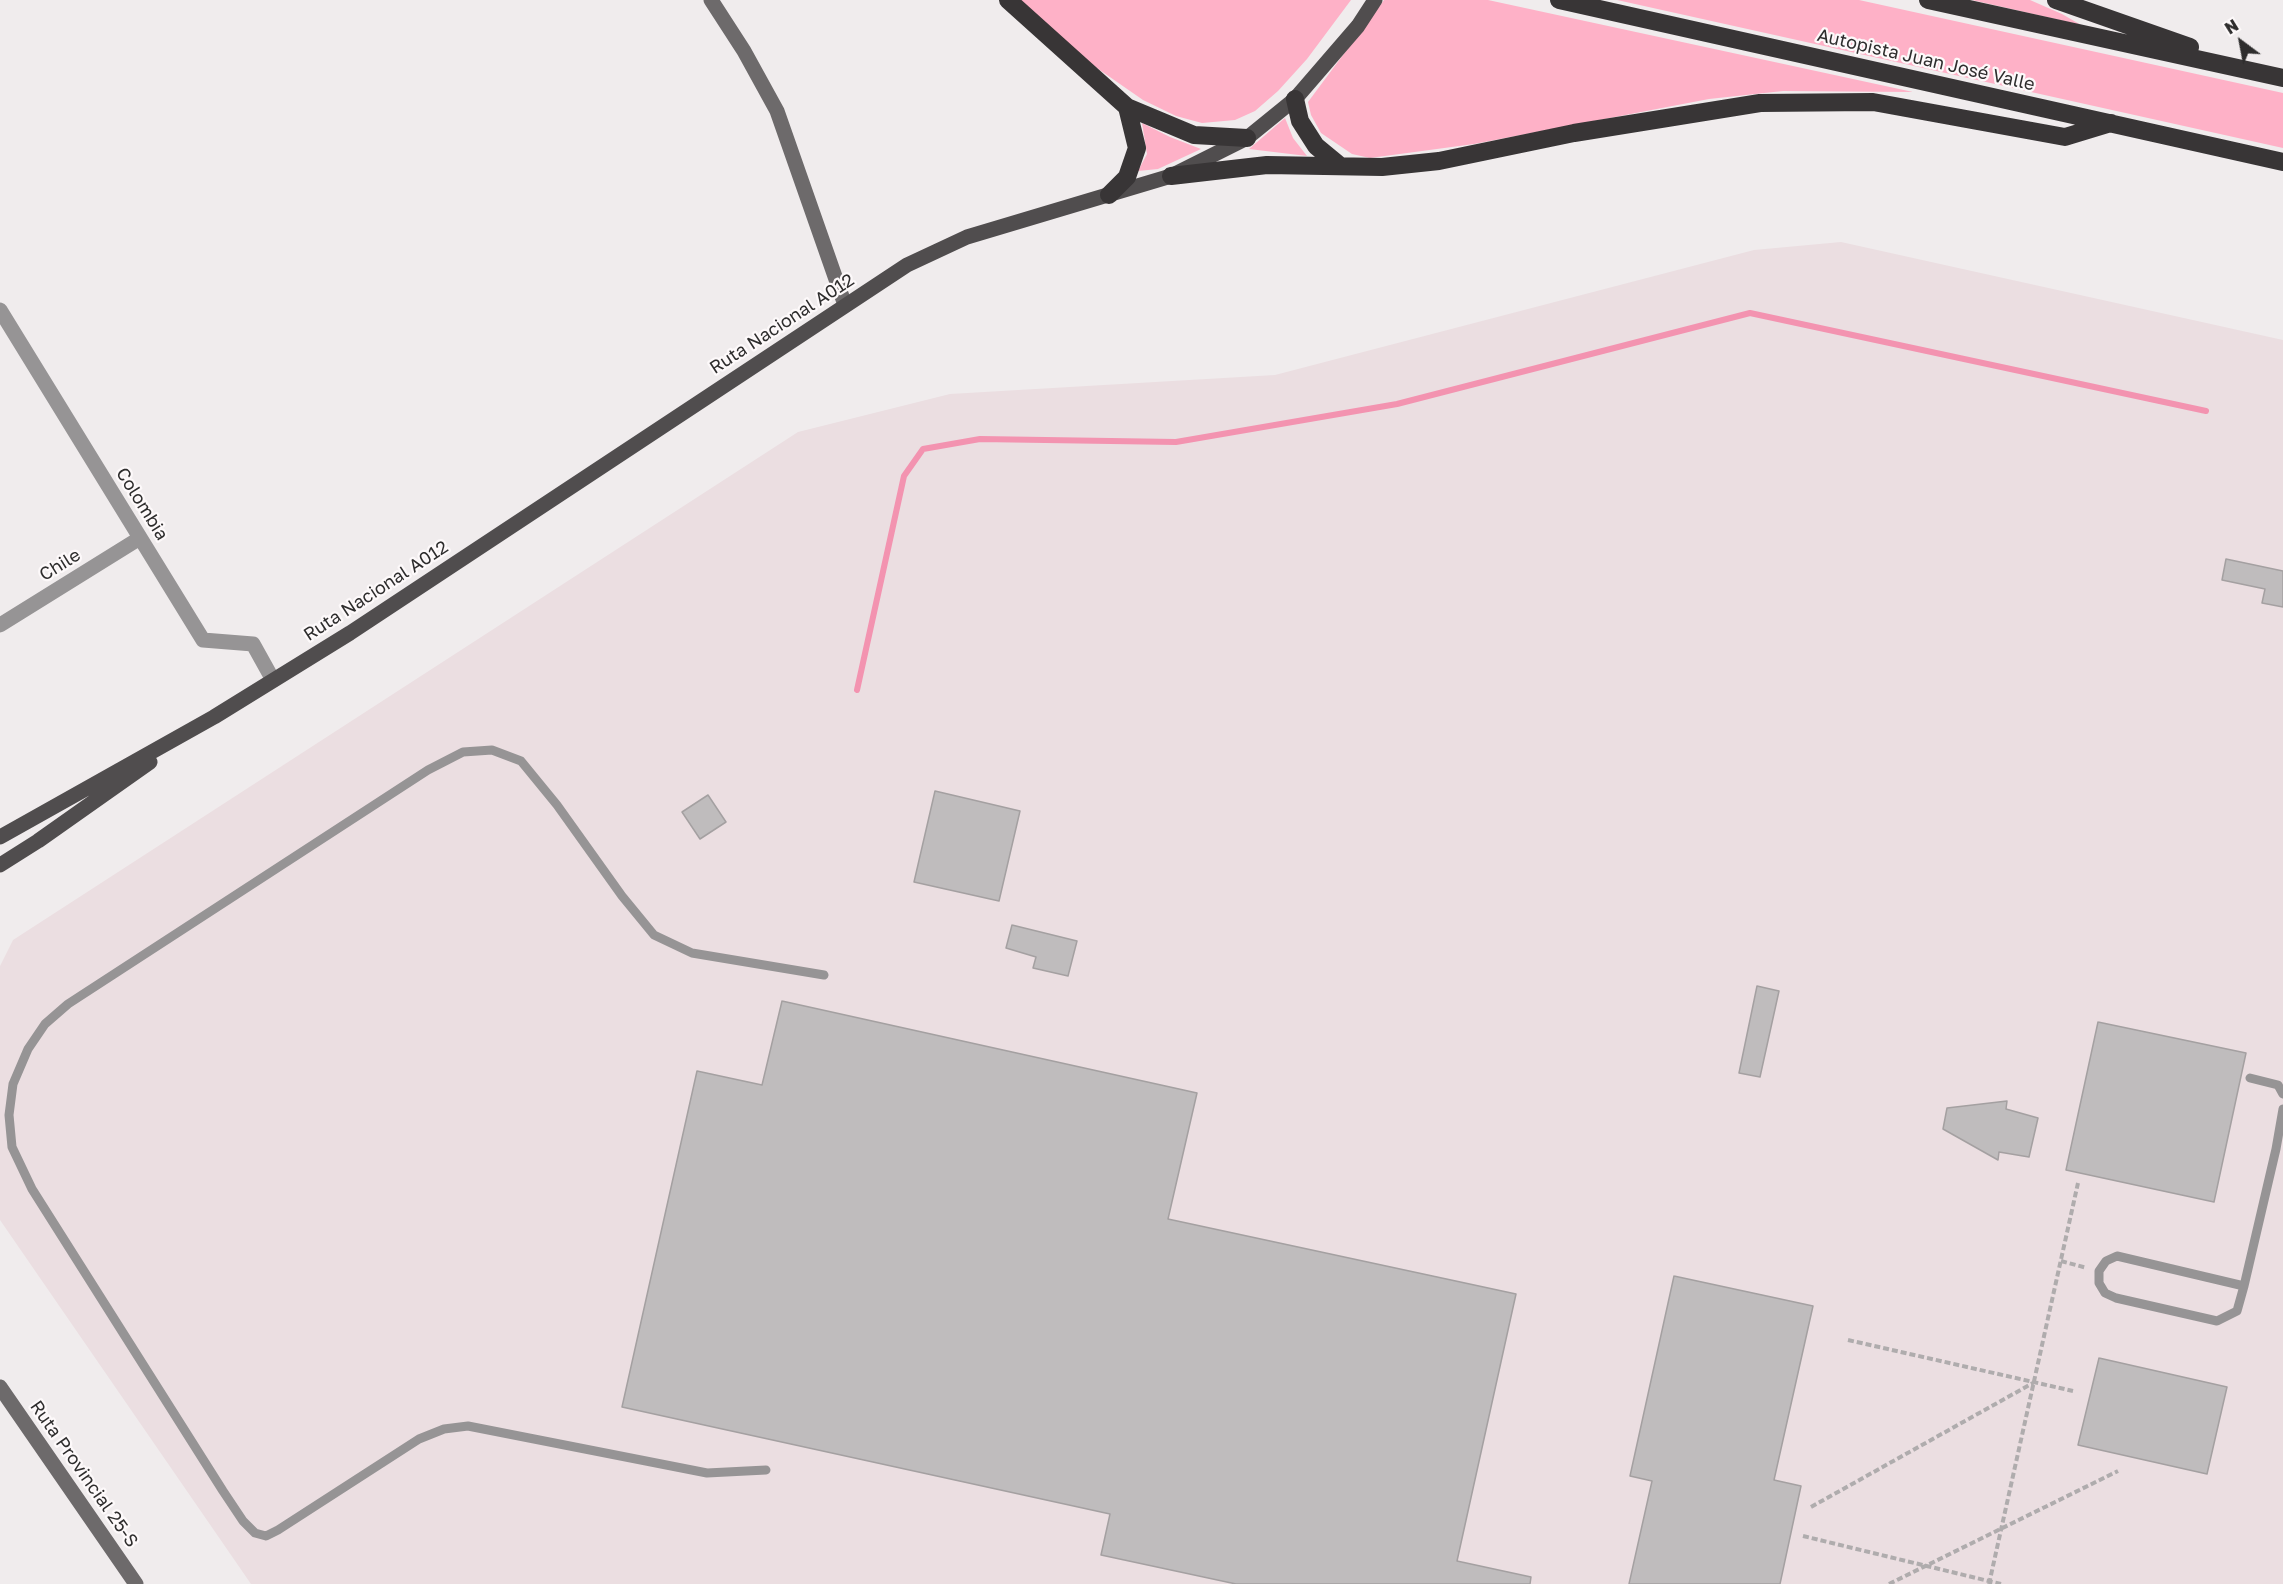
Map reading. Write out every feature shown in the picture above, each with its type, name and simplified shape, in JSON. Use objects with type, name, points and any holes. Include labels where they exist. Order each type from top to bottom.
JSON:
[{"type":"highway","points":[[1008,0],[1127,107],[1194,135],[1247,138]]},
{"type":"highway","name":"Autopista Juan José Valle","points":[[1559,0],[2283,162]]},
{"type":"highway","points":[[1928,0],[2283,78]]},
{"type":"highway","points":[[2056,0],[2262,73]]},
{"type":"highway","points":[[1295,99],[1300,121],[1316,146],[1339,165]]},
{"type":"highway","points":[[1171,176],[1267,165],[1382,167],[1439,161],[1574,133],[1760,102],[1873,102],[2065,137],[2111,123]]},
{"type":"highway","points":[[1109,195],[1127,177],[1137,148],[1127,107]]},
{"type":"main road","points":[[711,0],[744,51],[777,111],[845,305]]},
{"type":"main road","name":"Ruta Nacional A012","points":[[0,837],[214,717],[350,633],[907,265],[967,237],[1171,176],[1247,138],[1295,99],[1358,26],[1375,0]]},
{"type":"main road","name":"Ruta Nacional A012","points":[[0,865],[38,841],[214,717]]},
{"type":"main road","name":"Ruta Provincial 25-S","points":[[0,1387],[136,1584]]},
{"type":"street","name":"Colombia","points":[[0,310],[4,327],[140,537],[203,640],[254,644],[273,680]]},
{"type":"street","name":"Chile","points":[[0,625],[140,537]]},
{"type":"lane","points":[[766,1470],[707,1473],[468,1426],[444,1429],[419,1439],[278,1530],[266,1536],[255,1533],[243,1521],[223,1491],[32,1189],[12,1147],[9,1115],[13,1084],[28,1049],[45,1024],[68,1004],[428,770],[464,752],[492,750],[520,761],[558,805],[622,896],[654,935],[692,953],[824,975]]},
{"type":"lane","points":[[2250,1078],[2278,1084],[2283,1094]]},
{"type":"lane","points":[[2244,1286],[2117,1256],[2106,1261],[2099,1271],[2099,1283],[2105,1293],[2116,1298],[2217,1321],[2237,1311],[2244,1286],[2279,1150],[2283,1109]]},
{"type":"path","points":[[1989,1582],[2078,1183]]},
{"type":"path","points":[[2061,1261],[2099,1271]]},
{"type":"path","points":[[1848,1340],[2073,1391]]},
{"type":"path","points":[[1810,1507],[2034,1383]]},
{"type":"path","points":[[1889,1584],[2118,1471]]},
{"type":"path","points":[[1803,1536],[2001,1584]]},
{"type":"shaded area","points":[[1020,0],[1351,0],[1307,59],[1278,91],[1255,111],[1235,120],[1202,123],[1176,116],[1143,100],[1081,57]]},
{"type":"shaded area","points":[[1384,0],[1488,0],[1913,92],[1783,91],[1709,99],[1474,144],[1370,158],[1352,154],[1321,133],[1311,115],[1308,102]]},
{"type":"shaded area","points":[[1617,0],[1859,0],[2283,93],[2283,148]]},
{"type":"shaded area","points":[[1972,0],[2030,0],[2081,25]]},
{"type":"shaded area","points":[[1285,118],[1293,138],[1307,156],[1249,149]]},
{"type":"shaded area","points":[[1142,123],[1201,149],[1158,169],[1138,171],[1147,154]]},
{"type":"shaded area","points":[[1841,242],[2283,340],[2283,1584],[251,1584],[0,1220],[0,966],[13,940],[798,432],[950,394],[1275,375],[1754,250]]},
{"type":"building","points":[[2226,559],[2283,571],[2283,607],[2262,603],[2265,589],[2222,580]]},
{"type":"building","points":[[935,791],[1020,811],[999,901],[914,882]]},
{"type":"building","points":[[708,795],[726,822],[700,839],[682,812]]},
{"type":"building","points":[[1012,925],[1077,941],[1068,976],[1033,968],[1036,957],[1006,948]]},
{"type":"building","points":[[1757,986],[1779,991],[1760,1077],[1739,1073]]},
{"type":"building","points":[[782,1001],[1197,1093],[1168,1219],[1516,1294],[1457,1561],[1531,1577],[1530,1584],[1236,1584],[1101,1555],[1110,1514],[622,1407],[697,1071],[762,1085]]},
{"type":"building","points":[[2098,1022],[2246,1053],[2214,1202],[2066,1170]]},
{"type":"building","points":[[2007,1101],[2006,1109],[2038,1118],[2029,1157],[1999,1152],[1998,1160],[1943,1129],[1947,1108]]},
{"type":"building","points":[[1674,1276],[1813,1306],[1774,1480],[1801,1486],[1780,1584],[1629,1584],[1652,1481],[1630,1476]]},
{"type":"building","points":[[2099,1358],[2227,1387],[2207,1474],[2078,1445]]},
{"type":"waterway","points":[[857,690],[904,476],[923,449],[980,439],[1176,442],[1397,404],[1750,313],[2206,411]]}]
